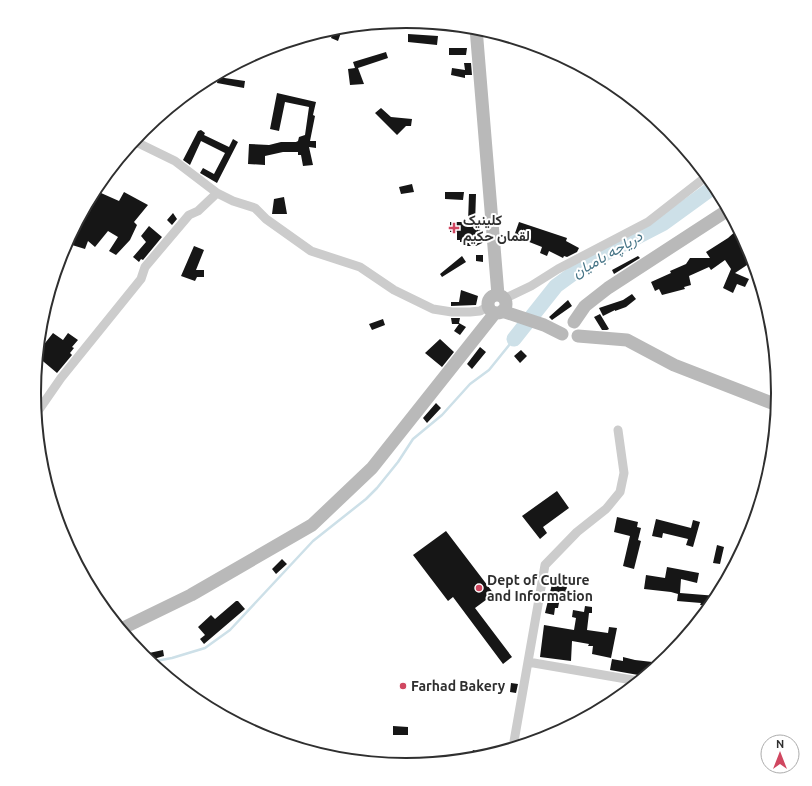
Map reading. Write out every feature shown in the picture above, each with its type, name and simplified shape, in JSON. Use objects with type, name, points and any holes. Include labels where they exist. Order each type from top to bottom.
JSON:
[{"type":"main road","points":[[126,627],[191,596],[312,525],[372,468],[499,305],[477,35]]},
{"type":"main road","points":[[723,213],[608,288],[585,306],[574,322],[566,323],[562,331],[564,338],[569,340],[578,336],[627,340],[674,365],[771,403]]},
{"type":"main road","points":[[499,305],[517,314],[545,323],[562,331]]},
{"type":"main road","points":[[574,322],[580,328],[578,336]]},
{"type":"street","points":[[140,144],[175,161],[217,193],[233,202],[255,208],[266,219],[312,251],[360,267],[394,290],[432,309],[452,312],[480,311],[499,305],[558,269],[648,222],[702,180]]},
{"type":"street","points":[[42,406],[61,378],[140,279],[144,267],[189,215],[198,211],[217,193]]},
{"type":"street","points":[[514,742],[545,565],[573,536],[606,509],[620,492],[624,473],[618,430]]},
{"type":"street","points":[[528,662],[632,680]]},
{"type":"building","points":[[340,34],[338,41],[331,38],[332,36]]},
{"type":"building","points":[[408,34],[438,36],[437,45],[408,42]]},
{"type":"building","points":[[449,48],[467,48],[466,55],[449,55]]},
{"type":"building","points":[[386,52],[388,58],[358,68],[364,84],[350,85],[348,69],[355,68],[353,62]]},
{"type":"building","points":[[464,63],[471,63],[472,75],[465,75],[465,78],[451,75],[452,68],[465,70]]},
{"type":"building","points":[[223,78],[245,81],[244,88],[217,83]]},
{"type":"building","points":[[277,93],[316,102],[310,141],[316,141],[316,148],[309,147],[313,165],[303,166],[301,155],[298,155],[298,152],[283,152],[265,156],[265,165],[248,164],[249,144],[269,145],[281,142],[296,142],[298,141],[299,137],[305,135],[309,107],[285,102],[279,131],[270,129]]},
{"type":"building","points":[[381,108],[391,117],[412,119],[411,126],[406,126],[397,135],[375,113]]},
{"type":"building","points":[[201,130],[205,133],[204,135],[229,147],[233,139],[238,142],[217,183],[200,173],[203,168],[214,174],[225,153],[201,141],[190,165],[183,160],[198,131]]},
{"type":"building","points":[[412,184],[414,192],[401,194],[399,187]]},
{"type":"building","points":[[124,192],[148,205],[134,222],[137,225],[130,240],[116,255],[109,251],[118,237],[108,231],[95,247],[88,241],[85,249],[73,245],[90,210],[101,193],[119,201]]},
{"type":"building","points":[[445,192],[464,192],[463,200],[445,199]]},
{"type":"building","points":[[469,194],[476,194],[475,224],[477,224],[486,241],[476,246],[467,246],[467,242],[460,242],[460,240],[457,240],[457,232],[450,232],[450,222],[468,222]]},
{"type":"building","points":[[284,197],[287,214],[272,214],[274,199]]},
{"type":"building","points":[[173,213],[177,219],[172,225],[167,220]]},
{"type":"building","points":[[519,222],[567,238],[566,241],[579,248],[577,252],[567,257],[564,256],[563,258],[549,251],[547,256],[540,253],[542,247],[514,236]]},
{"type":"building","points":[[149,226],[162,237],[143,260],[141,259],[139,262],[133,257],[146,242],[141,236]]},
{"type":"building","points":[[734,233],[748,265],[735,273],[749,279],[745,287],[737,284],[733,293],[723,288],[731,269],[725,260],[711,270],[709,267],[689,276],[691,285],[684,287],[685,289],[662,295],[659,289],[655,291],[651,282],[686,264],[690,258],[710,258],[706,252]]},
{"type":"building","points":[[194,246],[204,250],[196,270],[204,270],[204,277],[197,277],[195,281],[181,276]]},
{"type":"building","points":[[476,255],[483,255],[483,262],[476,261]]},
{"type":"building","points":[[462,256],[466,262],[442,277],[440,274]]},
{"type":"building","points":[[638,256],[640,258],[614,274],[612,270]]},
{"type":"building","points":[[461,290],[478,296],[476,305],[451,306],[451,302],[459,302]]},
{"type":"building","points":[[632,294],[636,299],[626,307],[615,310],[603,316],[599,308],[623,300]]},
{"type":"building","points":[[568,300],[572,306],[552,320],[549,317]]},
{"type":"building","points":[[600,314],[609,329],[602,330],[594,317]]},
{"type":"building","points":[[451,318],[460,318],[459,323],[466,327],[460,335],[454,331],[459,324],[452,324]]},
{"type":"building","points":[[383,319],[385,325],[372,330],[369,324]]},
{"type":"building","points":[[53,333],[63,340],[68,333],[78,340],[72,347],[74,348],[70,353],[72,355],[57,373],[43,361],[44,344]]},
{"type":"building","points":[[440,339],[454,352],[442,367],[425,353]]},
{"type":"building","points":[[480,347],[486,352],[472,369],[467,364]]},
{"type":"building","points":[[521,350],[527,356],[520,363],[514,356]]},
{"type":"building","points":[[436,403],[441,408],[427,423],[423,418]]},
{"type":"building","points":[[557,491],[569,508],[543,527],[547,533],[540,539],[522,516]]},
{"type":"building","points":[[617,517],[638,522],[637,527],[641,528],[638,540],[641,541],[634,569],[623,566],[630,536],[614,532]]},
{"type":"building","points":[[656,519],[691,528],[693,520],[700,522],[693,547],[686,545],[688,539],[663,533],[662,538],[652,536]]},
{"type":"building","points":[[446,531],[494,594],[475,608],[512,657],[503,664],[453,597],[448,601],[413,555]]},
{"type":"building","points":[[717,545],[724,547],[720,564],[713,563]]},
{"type":"building","points":[[282,559],[287,564],[276,574],[272,569]]},
{"type":"building","points":[[667,567],[699,573],[697,583],[681,579],[680,593],[709,595],[703,605],[700,605],[701,603],[677,601],[678,594],[671,592],[644,589],[646,575],[665,578]]},
{"type":"building","points":[[552,584],[567,586],[565,599],[560,598],[558,608],[555,608],[554,615],[545,613]]},
{"type":"building","points":[[236,601],[238,601],[245,609],[204,644],[200,639],[205,635],[198,627],[211,615],[215,619]]},
{"type":"building","points":[[585,606],[592,607],[592,613],[589,613],[587,630],[608,633],[609,627],[617,628],[611,658],[592,654],[593,646],[588,646],[589,644],[572,641],[571,661],[540,657],[544,625],[574,630],[576,618],[572,617],[573,610],[584,612]]},
{"type":"building","points":[[163,650],[164,656],[156,658],[150,653]]},
{"type":"building","points":[[623,657],[652,662],[638,675],[610,670],[612,659],[623,661]]},
{"type":"building","points":[[511,683],[518,684],[516,693],[510,692]]},
{"type":"building","points":[[393,726],[408,727],[408,735],[393,735]]},
{"type":"waterway","name":"دریاچه بامیان","points":[[514,339],[556,286],[589,262],[664,223],[709,190]]},
{"type":"waterway","points":[[158,661],[205,648],[230,630],[313,541],[366,499],[377,488],[398,462],[413,439],[442,415],[470,384],[489,370],[514,339]]},
{"type":"place","name":"کلینیک لقمان حکیم","points":[[454,228]]},
{"type":"place","name":"Dept of Culture and Information","points":[[479,588]]},
{"type":"place","name":"Farhad Bakery","points":[[403,686]]}]
